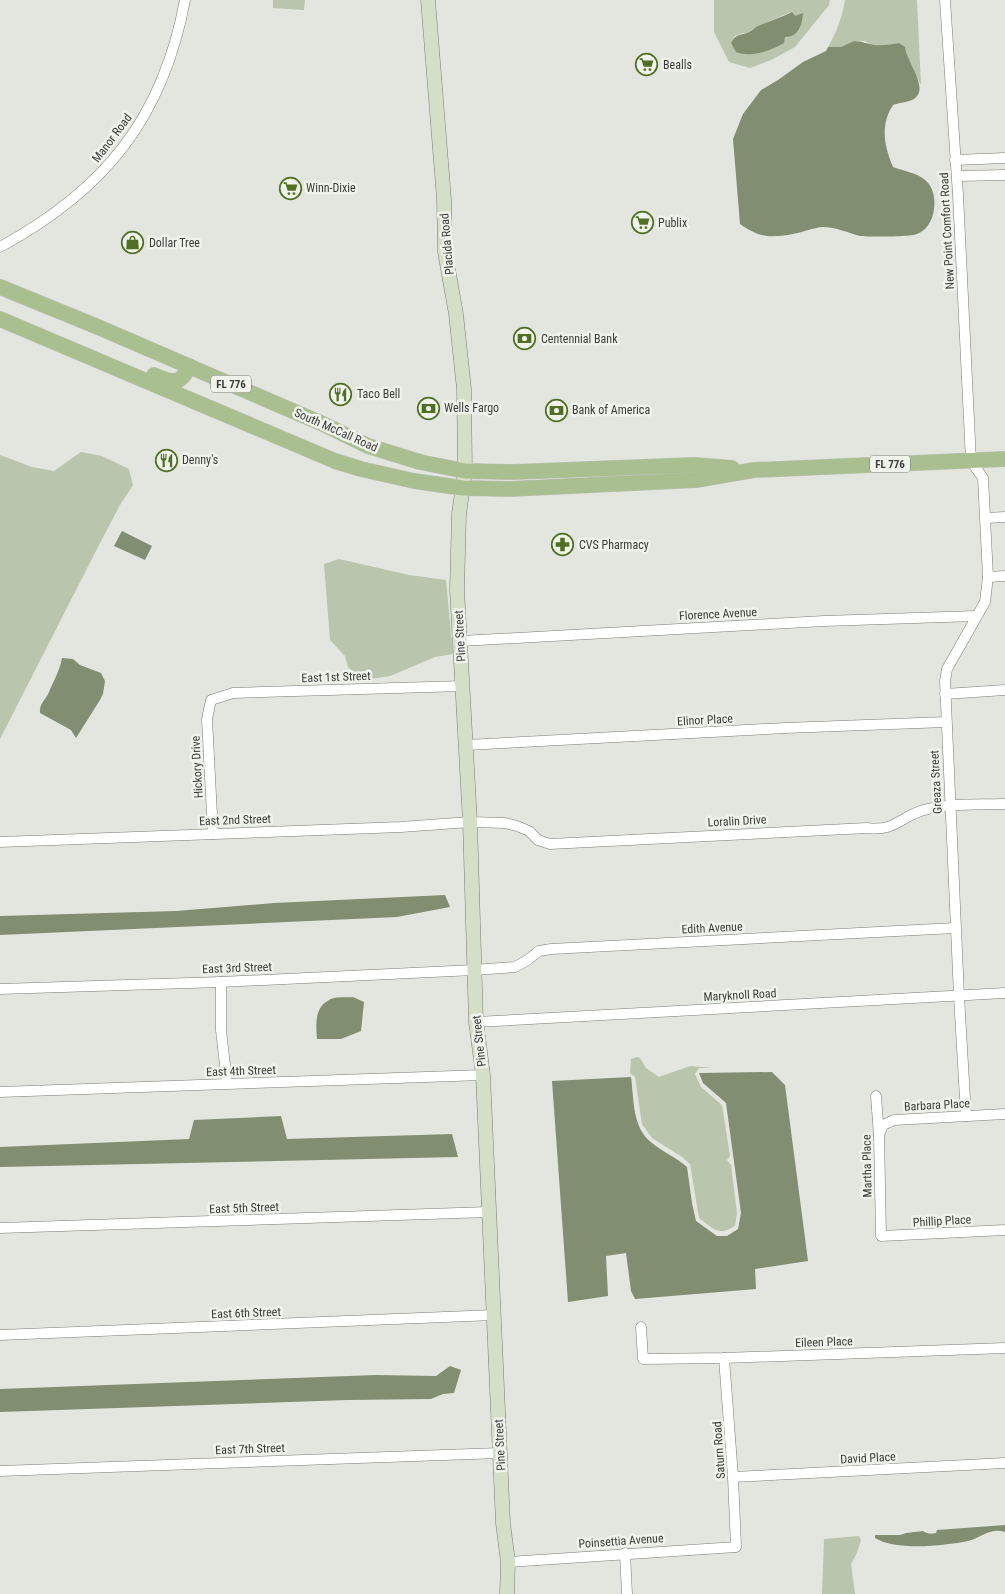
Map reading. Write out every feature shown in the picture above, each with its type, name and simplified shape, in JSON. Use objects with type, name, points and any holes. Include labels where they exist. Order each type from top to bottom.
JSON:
[{"type":"main road","name":"Placida Road","points":[[428,0],[444,199],[445,252],[456,314],[464,389],[465,470],[463,488]]},
{"type":"main road","name":"South McCall Road","points":[[0,287],[98,326],[323,424],[368,446],[420,462],[465,470],[514,472],[694,465],[754,470],[1005,460]]},
{"type":"main road","name":"South McCall Road","points":[[0,319],[335,461],[414,481],[463,488],[510,489],[696,480],[754,470]]},
{"type":"main road","points":[[110,366],[125,364],[169,381],[178,381],[185,377],[188,366]]},
{"type":"main road","name":"Pine Street","points":[[463,488],[459,514],[457,552],[470,822],[476,1022],[482,1075],[503,1523],[508,1562],[507,1594]]},
{"type":"street","name":"Manor Road","points":[[0,246],[36,226],[64,207],[102,174],[126,144],[146,113],[167,67],[185,0]]},
{"type":"street","name":"New Point Comfort Road","points":[[945,0],[957,176],[971,461]]},
{"type":"street","points":[[956,160],[1005,158]]},
{"type":"street","points":[[957,176],[1005,175]]},
{"type":"street","name":"Greaza Street","points":[[966,1116],[945,694],[947,669],[985,602],[988,577],[986,518],[982,478],[971,461]]},
{"type":"street","points":[[986,518],[1005,517]]},
{"type":"street","points":[[988,577],[1005,576]]},
{"type":"street","name":"Florence Avenue","points":[[461,641],[824,621],[976,616]]},
{"type":"street","name":"East 1st Street","points":[[211,700],[233,693],[463,686]]},
{"type":"street","points":[[945,694],[1005,690]]},
{"type":"street","name":"Hickory Drive","points":[[211,700],[208,719],[214,834]]},
{"type":"street","name":"Elinor Place","points":[[466,745],[946,722]]},
{"type":"street","name":"Loralin Drive","points":[[470,822],[517,826],[538,840],[550,844],[867,828],[879,830],[892,827],[925,809],[1005,804]]},
{"type":"street","name":"East 2nd Street","points":[[0,842],[470,822]]},
{"type":"street","name":"Edith Avenue","points":[[474,970],[514,967],[526,962],[539,951],[551,949],[956,928]]},
{"type":"street","name":"East 3rd Street","points":[[0,989],[222,982],[474,970]]},
{"type":"street","points":[[222,982],[221,1030],[227,1083]]},
{"type":"street","name":"Maryknoll Road","points":[[476,1022],[1005,993]]},
{"type":"street","name":"East 4th Street","points":[[0,1092],[482,1075]]},
{"type":"street","name":"Martha Place","points":[[876,1096],[879,1136],[881,1236]]},
{"type":"street","name":"Barbara Place","points":[[879,1136],[883,1125],[894,1120],[1005,1114]]},
{"type":"street","name":"East 5th Street","points":[[0,1228],[489,1212]]},
{"type":"street","name":"Phillip Place","points":[[881,1236],[1005,1230]]},
{"type":"street","name":"East 6th Street","points":[[0,1335],[494,1315]]},
{"type":"street","name":"Eileen Place","points":[[641,1327],[643,1359],[1005,1348]]},
{"type":"street","name":"Saturn Road","points":[[724,1358],[736,1543]]},
{"type":"street","name":"East 7th Street","points":[[0,1471],[500,1453]]},
{"type":"street","name":"David Place","points":[[733,1477],[1005,1463]]},
{"type":"street","name":"Poinsettia Avenue","points":[[508,1562],[736,1543]]},
{"type":"street","points":[[625,1553],[627,1594]]},
{"type":"shaded area","points":[[273,0],[305,0],[304,10],[273,8]]},
{"type":"shaded area","points":[[714,0],[830,0],[829,5],[795,47],[771,60],[750,68],[729,62],[714,32]],"holes":[[[791,12],[795,17],[803,14],[785,36],[731,43],[735,36],[748,33],[756,27]]]},
{"type":"shaded area","points":[[845,0],[917,0],[921,85],[905,54],[905,48],[899,43],[881,46],[871,45],[865,41],[854,41],[841,47],[828,47],[839,24]]},
{"type":"shaded area","points":[[792,12],[795,16],[803,13],[802,22],[797,33],[785,37],[784,43],[760,53],[742,54],[736,52],[731,43],[736,36]]},
{"type":"shaded area","points":[[854,41],[871,45],[899,43],[905,47],[919,83],[919,90],[912,100],[893,105],[886,120],[885,136],[887,151],[893,167],[910,172],[930,185],[933,192],[934,208],[929,224],[917,234],[879,237],[860,236],[828,227],[777,236],[767,236],[749,230],[740,224],[733,139],[743,114],[761,90],[803,62],[826,51],[828,47],[841,47]]},
{"type":"shaded area","points":[[81,452],[102,456],[129,469],[133,485],[99,545],[0,739],[0,455],[32,467],[54,471]]},
{"type":"shaded area","points":[[122,531],[152,546],[145,560],[114,546]]},
{"type":"shaded area","points":[[339,559],[409,575],[446,580],[453,654],[435,657],[390,676],[364,680],[348,667],[345,656],[330,640],[324,564]]},
{"type":"shaded area","points":[[62,658],[73,659],[80,665],[101,673],[105,681],[100,700],[76,738],[71,730],[40,713],[43,702],[57,675]]},
{"type":"shaded area","points":[[445,895],[450,907],[397,917],[0,935],[0,916],[176,911],[274,903]]},
{"type":"shaded area","points":[[353,997],[364,1002],[361,1031],[341,1039],[317,1039],[317,1017],[324,1003],[334,998]]},
{"type":"shaded area","points":[[640,1058],[646,1068],[659,1077],[690,1066],[713,1068],[699,1068],[695,1074],[701,1087],[722,1105],[730,1156],[727,1160],[731,1165],[737,1213],[735,1226],[720,1231],[712,1228],[699,1218],[690,1164],[652,1138],[642,1124],[635,1077],[630,1073],[631,1059]]},
{"type":"shaded area","points":[[772,1072],[785,1085],[808,1261],[755,1269],[756,1289],[635,1299],[631,1291],[626,1253],[606,1256],[608,1296],[568,1302],[552,1081],[631,1077],[635,1113],[645,1137],[687,1167],[696,1221],[717,1236],[727,1236],[738,1229],[741,1213],[726,1103],[703,1083],[699,1073]]},
{"type":"shaded area","points":[[281,1116],[287,1139],[452,1134],[458,1157],[0,1167],[0,1147],[189,1139],[194,1120]]},
{"type":"shaded area","points":[[450,1366],[461,1370],[454,1393],[443,1394],[431,1399],[347,1400],[0,1412],[0,1389],[376,1375],[436,1376]]},
{"type":"shaded area","points":[[1005,1525],[1005,1532],[990,1532],[968,1541],[946,1544],[895,1545],[875,1538],[875,1535],[900,1535],[923,1531],[933,1534],[937,1530]]},
{"type":"shaded area","points":[[859,1536],[861,1540],[851,1564],[855,1594],[822,1594],[824,1539]]},
{"type":"place","name":"Bealls","points":[[647,65]]},
{"type":"place","name":"Winn-Dixie","points":[[290,188]]},
{"type":"place","name":"Publix","points":[[642,223]]},
{"type":"place","name":"Dollar Tree","points":[[133,243]]},
{"type":"place","name":"Centennial Bank","points":[[525,339]]},
{"type":"place","name":"Taco Bell","points":[[341,394]]},
{"type":"place","name":"Wells Fargo","points":[[428,408]]},
{"type":"place","name":"Bank of America","points":[[556,410]]},
{"type":"place","name":"Denny's","points":[[166,460]]},
{"type":"place","name":"CVS Pharmacy","points":[[563,545]]}]
